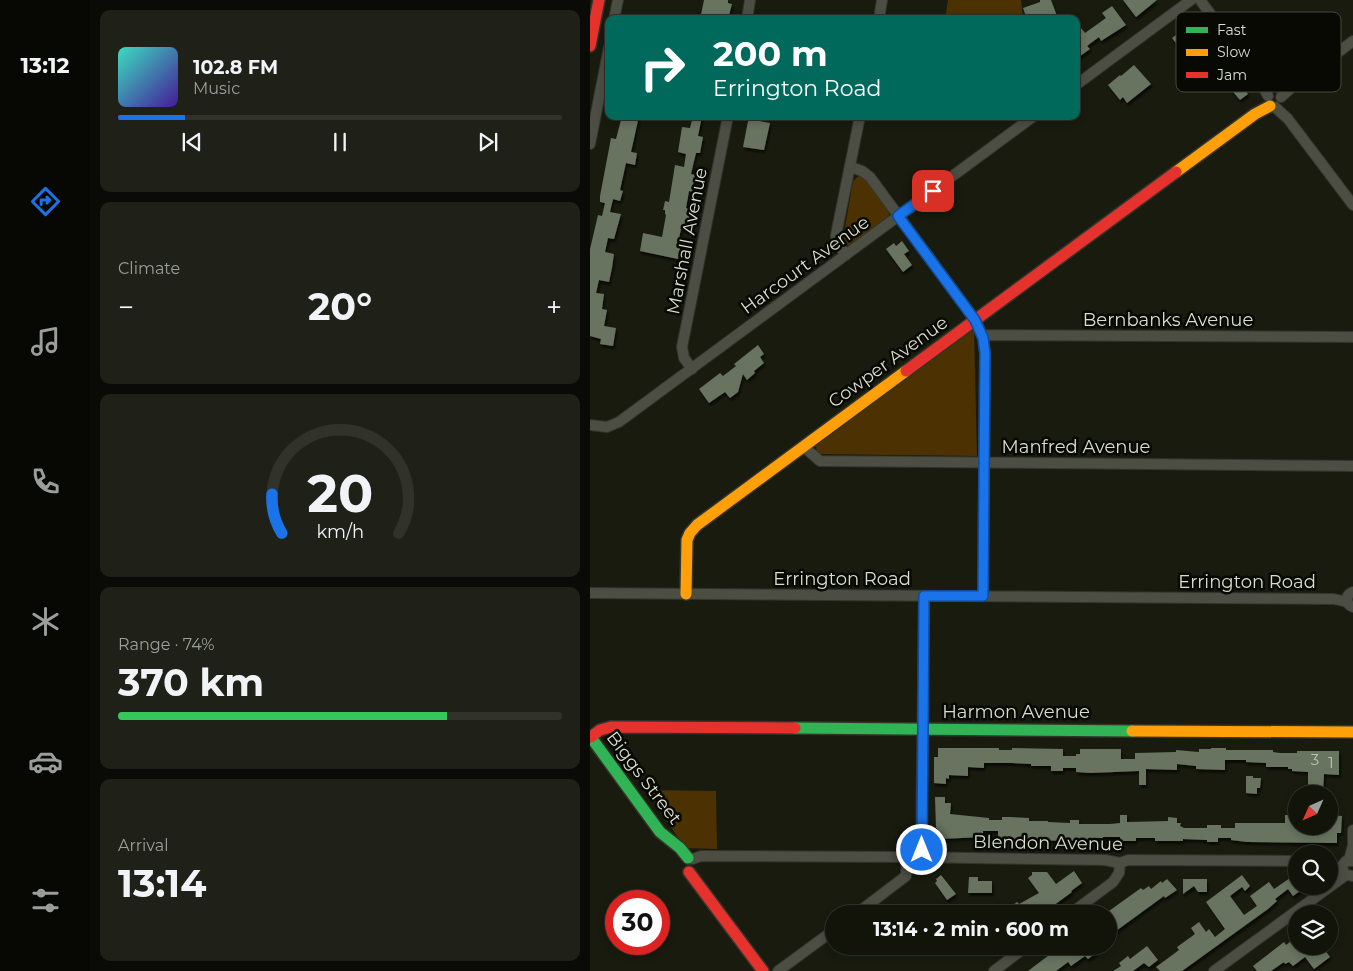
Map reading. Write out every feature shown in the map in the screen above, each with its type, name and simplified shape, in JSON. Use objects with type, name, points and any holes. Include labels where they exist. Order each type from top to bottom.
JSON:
[{"type":"street","points":[[590,46],[599,0]]},
{"type":"street","points":[[615,15],[618,0]]},
{"type":"street","points":[[748,15],[750,0]]},
{"type":"street","points":[[880,15],[882,0]]},
{"type":"street","points":[[1080,82],[1191,0]]},
{"type":"street","points":[[1200,0],[1209,12]]},
{"type":"street","name":"Cowper Avenue","points":[[1341,51],[1353,42]]},
{"type":"street","points":[[590,144],[605,67]]},
{"type":"street","points":[[1268,92],[1353,204]]},
{"type":"street","name":"Cowper Avenue","points":[[686,594],[687,540],[697,525],[1285,92]]},
{"type":"street","name":"Marshall Avenue","points":[[692,369],[684,358],[682,347],[727,120]]},
{"type":"street","points":[[846,255],[836,241],[836,234],[859,120]]},
{"type":"street","name":"Harcourt Avenue","points":[[590,425],[613,426],[1029,120]]},
{"type":"street","points":[[851,168],[862,171],[870,177],[975,320],[982,335],[985,353],[983,596]]},
{"type":"street","name":"Bernbanks Avenue","points":[[982,335],[1353,337]]},
{"type":"street","name":"Manfred Avenue","points":[[804,446],[820,461],[1353,466]]},
{"type":"street","name":"Errington Road","points":[[590,593],[1351,600]]},
{"type":"street","points":[[921,857],[924,596]]},
{"type":"street","name":"Harmon Avenue","points":[[590,736],[600,730],[611,727],[1353,732]]},
{"type":"street","name":"Biggs Street","points":[[590,736],[652,821],[691,864],[703,890],[763,971]]},
{"type":"street","points":[[1338,879],[1348,870],[1353,845],[1353,830]]},
{"type":"street","name":"Blendon Avenue","points":[[691,864],[701,856],[1105,860],[1120,863],[1128,860],[1288,861]]},
{"type":"street","points":[[868,905],[906,876],[907,857]]},
{"type":"street","points":[[1082,905],[1113,882],[1119,873],[1120,863]]},
{"type":"street","points":[[1214,971],[1317,895]]},
{"type":"street","points":[[778,971],[825,937]]},
{"type":"street","points":[[994,971],[1015,955]]},
{"type":"shaded area","points":[[948,0],[1021,0],[1023,15],[946,15]]},
{"type":"shaded area","points":[[860,175],[866,179],[889,210],[889,215],[886,221],[851,245],[846,245],[843,239],[853,181]]},
{"type":"shaded area","points":[[974,329],[977,456],[818,454],[815,445]]},
{"type":"shaded area","points":[[646,790],[716,791],[717,849],[685,848]]},
{"type":"building","points":[[704,0],[728,0],[728,3],[732,4],[729,15],[701,15]]},
{"type":"building","points":[[1040,0],[1051,0],[1057,15],[1026,15],[1023,8],[1040,2]]},
{"type":"building","points":[[1123,0],[1157,0],[1136,17]]},
{"type":"building","points":[[1112,6],[1126,25],[1101,41],[1099,37],[1087,46],[1090,49],[1080,56],[1080,29],[1085,33],[1106,18],[1102,13]]},
{"type":"building","points":[[1176,35],[1176,43],[1172,38]]},
{"type":"building","points":[[1134,65],[1151,84],[1127,103],[1123,97],[1120,100],[1108,85]]},
{"type":"building","points":[[1233,92],[1246,92],[1248,94],[1240,100]]},
{"type":"building","points":[[621,120],[638,120],[631,152],[637,153],[635,165],[626,163],[620,190],[623,191],[620,201],[613,199],[610,212],[621,214],[614,239],[608,238],[605,252],[614,254],[609,282],[599,280],[596,293],[604,294],[602,309],[607,310],[604,326],[616,328],[613,346],[600,344],[601,339],[590,336],[590,249],[598,215],[602,216],[605,203],[600,202],[600,196],[611,138],[616,139]]},
{"type":"building","points":[[692,120],[701,120],[698,136],[703,137],[700,153],[696,153],[691,174],[695,175],[693,185],[695,185],[693,192],[689,191],[686,208],[691,209],[686,230],[681,229],[678,243],[681,244],[678,259],[640,251],[643,233],[662,237],[666,215],[665,210],[663,210],[665,201],[669,202],[675,165],[684,167],[686,154],[678,152],[682,127],[690,128]]},
{"type":"building","points":[[748,120],[770,123],[764,150],[743,147]]},
{"type":"building","points":[[902,241],[909,251],[904,254],[912,265],[903,272],[886,249],[894,243],[896,246]]},
{"type":"building","points":[[758,345],[764,354],[760,357],[764,363],[747,380],[743,374],[738,392],[730,398],[725,392],[709,403],[699,389],[720,373],[723,376],[736,366],[734,364]]},
{"type":"building","points":[[938,748],[999,748],[999,750],[1012,750],[1012,748],[1063,749],[1063,756],[1076,756],[1076,754],[1080,754],[1080,749],[1121,749],[1121,759],[1135,759],[1135,753],[1176,752],[1176,750],[1199,752],[1199,749],[1211,748],[1226,748],[1226,750],[1273,750],[1273,752],[1280,753],[1339,751],[1339,775],[1324,774],[1323,785],[1308,785],[1308,772],[1292,771],[1288,767],[1266,767],[1266,763],[1246,762],[1246,760],[1225,760],[1225,770],[1196,769],[1196,766],[1177,764],[1177,770],[1146,769],[1146,785],[1139,785],[1139,771],[1090,773],[1076,772],[1076,768],[1063,768],[1063,771],[1051,771],[1051,766],[984,763],[984,768],[968,767],[968,776],[949,775],[949,779],[946,778],[946,784],[934,783],[934,757],[938,757]]},
{"type":"building","points":[[1246,776],[1261,778],[1257,794],[1246,793]]},
{"type":"building","points":[[935,797],[945,797],[945,803],[951,803],[950,814],[989,818],[989,820],[1002,820],[1002,817],[1010,817],[1029,818],[1029,821],[1070,823],[1070,820],[1079,820],[1079,824],[1110,824],[1120,823],[1120,815],[1127,815],[1127,822],[1168,821],[1168,817],[1177,818],[1177,823],[1181,823],[1180,826],[1184,828],[1207,828],[1207,825],[1221,825],[1221,828],[1235,828],[1235,823],[1285,823],[1285,815],[1288,815],[1288,835],[1337,835],[1337,843],[1247,842],[1231,840],[1231,838],[1218,838],[1218,842],[1183,839],[1183,841],[1155,841],[1155,838],[1136,838],[1136,841],[1120,841],[1120,837],[1068,841],[998,839],[998,831],[983,831],[983,837],[940,839],[940,833],[937,833]]},
{"type":"building","points":[[1338,816],[1342,816],[1341,833],[1338,833]]},
{"type":"building","points":[[1074,871],[1082,883],[1054,905],[1013,905],[1017,902],[1019,904],[1039,893],[1028,878],[1032,875],[1032,872],[1047,872],[1056,884]]},
{"type":"building","points":[[941,875],[956,894],[947,900],[935,883],[936,879]]},
{"type":"building","points":[[1242,875],[1250,886],[1245,891],[1242,887],[1230,896],[1244,915],[1257,906],[1250,896],[1269,882],[1274,889],[1288,879],[1288,889],[1275,899],[1277,901],[1268,909],[1182,971],[1160,971],[1156,967],[1179,950],[1177,947],[1195,934],[1191,928],[1199,922],[1206,932],[1209,929],[1215,937],[1225,929],[1206,902]]},
{"type":"building","points":[[969,877],[978,877],[978,881],[992,881],[992,893],[968,893]]},
{"type":"building","points":[[1167,879],[1177,890],[1165,898],[1164,896],[1117,930],[1117,905],[1141,888],[1143,890],[1149,886],[1151,889],[1161,881],[1162,883]]},
{"type":"building","points":[[1183,879],[1207,879],[1207,892],[1198,892],[1194,886],[1183,894]]},
{"type":"building","points":[[1284,942],[1286,945],[1288,943],[1288,955],[1329,955],[1330,957],[1314,969],[1305,957],[1293,966],[1289,962],[1285,964],[1284,962],[1271,971],[1257,971],[1253,966]]},
{"type":"building","points":[[1147,946],[1158,960],[1149,967],[1144,963],[1133,971],[1113,971],[1121,966],[1119,963],[1128,956],[1130,959]]},
{"type":"building","points":[[1049,955],[1094,955],[1088,959],[1085,956],[1071,966],[1068,962],[1056,971],[1028,971]]},
{"type":"traffic: fast","points":[[795,728],[1132,731]]},
{"type":"traffic: fast","points":[[590,736],[660,832],[680,848],[688,858]]},
{"type":"traffic: slow","points":[[1176,172],[1255,114],[1270,106]]},
{"type":"traffic: slow","points":[[686,594],[687,540],[697,525],[906,371]]},
{"type":"traffic: slow","points":[[1132,731],[1353,732]]},
{"type":"traffic: jam","points":[[590,46],[599,0]]},
{"type":"traffic: jam","points":[[906,371],[1176,172]]},
{"type":"traffic: jam","points":[[591,737],[600,730],[611,727],[795,728]]},
{"type":"traffic: jam","points":[[689,872],[763,971]]},
{"type":"route","points":[[922,850],[924,596],[983,596],[985,353],[983,338],[975,320],[898,216],[933,191]]}]
